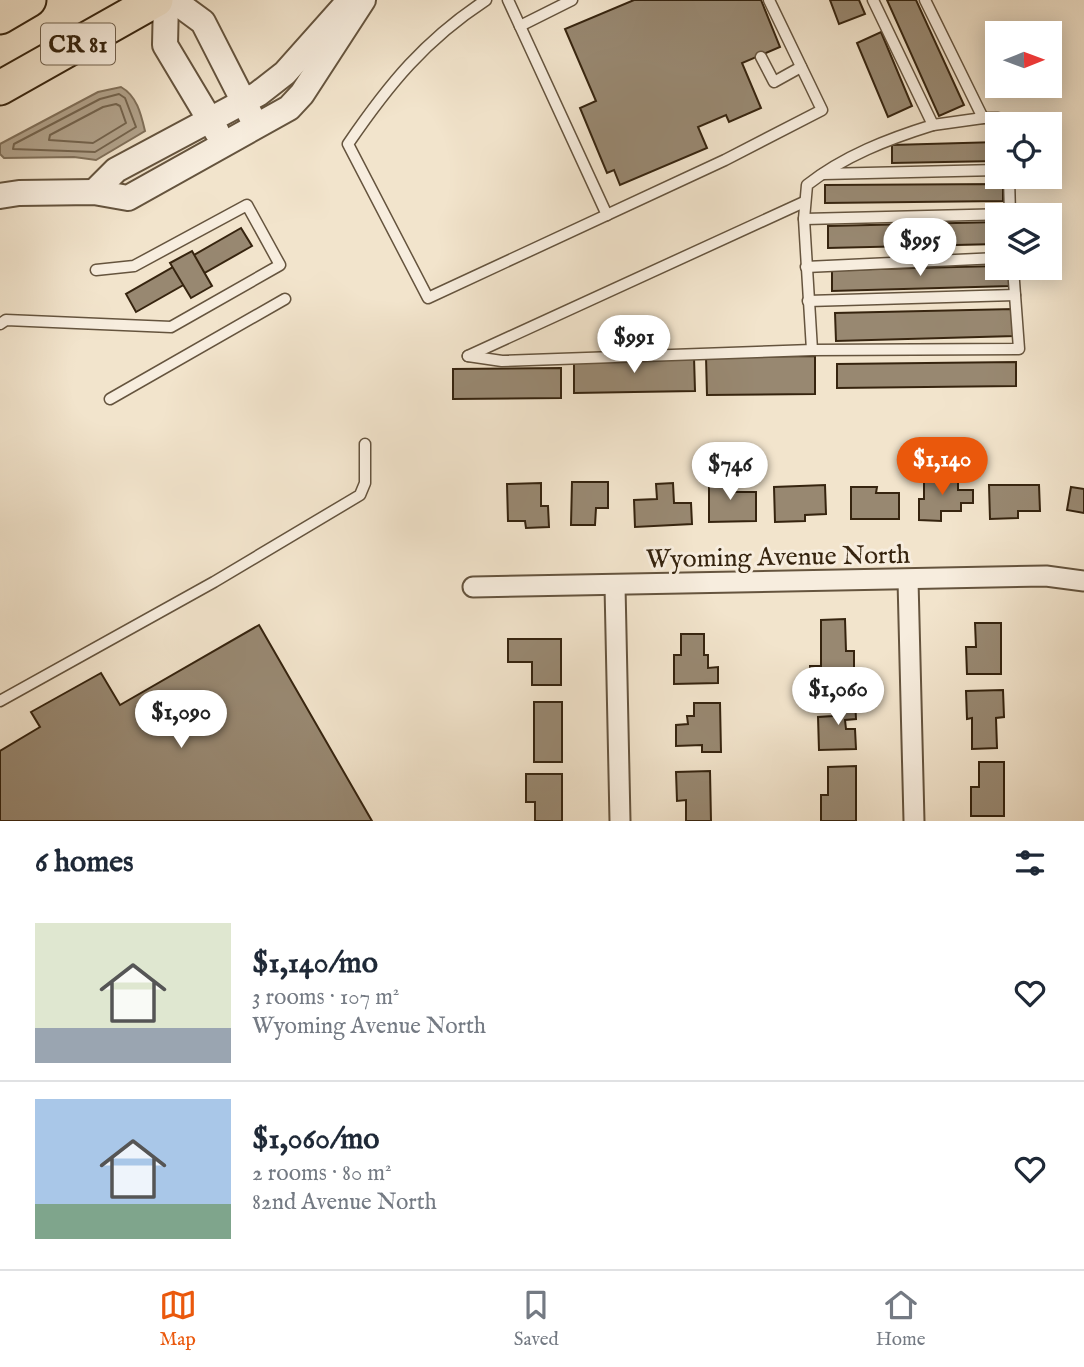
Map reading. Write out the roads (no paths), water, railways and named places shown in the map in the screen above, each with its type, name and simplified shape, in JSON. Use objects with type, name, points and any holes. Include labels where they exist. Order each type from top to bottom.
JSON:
[{"type":"highway","name":"CR 81","points":[[0,17],[29,0]]},
{"type":"highway","name":"CR 81","points":[[0,88],[156,0]]},
{"type":"street","points":[[166,0],[165,45],[224,145]]},
{"type":"street","points":[[173,0],[203,22],[255,127]]},
{"type":"street","points":[[94,192],[116,170],[244,102],[285,73],[350,0]]},
{"type":"street","points":[[0,196],[19,193],[94,192],[128,198],[289,108],[302,94],[363,0]]},
{"type":"street","name":"Wyoming Avenue North","points":[[473,587],[1046,576],[1084,581]]},
{"type":"street","points":[[908,580],[914,821]]},
{"type":"street","points":[[615,586],[620,821]]},
{"type":"lane","points":[[486,0],[453,22],[414,58],[378,101],[348,144],[428,298],[725,160],[821,110],[769,0]]},
{"type":"lane","points":[[508,0],[607,215]]},
{"type":"lane","points":[[520,26],[572,0]]},
{"type":"lane","points":[[873,0],[933,125]]},
{"type":"lane","points":[[812,350],[804,219],[807,185],[821,174],[885,140],[933,125],[984,118],[925,0]]},
{"type":"lane","points":[[761,57],[774,82],[801,67]]},
{"type":"lane","points":[[821,174],[985,170]]},
{"type":"lane","points":[[804,202],[468,356],[502,361],[812,350],[1019,349],[1014,280]]},
{"type":"lane","points":[[0,324],[6,320],[171,327],[279,265],[247,205],[134,266],[96,270]]},
{"type":"lane","points":[[804,219],[985,215]]},
{"type":"lane","points":[[806,267],[985,259]]},
{"type":"lane","points":[[808,301],[1015,295]]},
{"type":"lane","points":[[110,399],[285,299]]},
{"type":"lane","points":[[0,701],[214,582],[360,495],[365,483],[365,444]]},
{"type":"water","points":[[121,87],[135,100],[145,131],[96,160],[74,157],[4,158],[0,154],[0,144],[98,92]]}]
